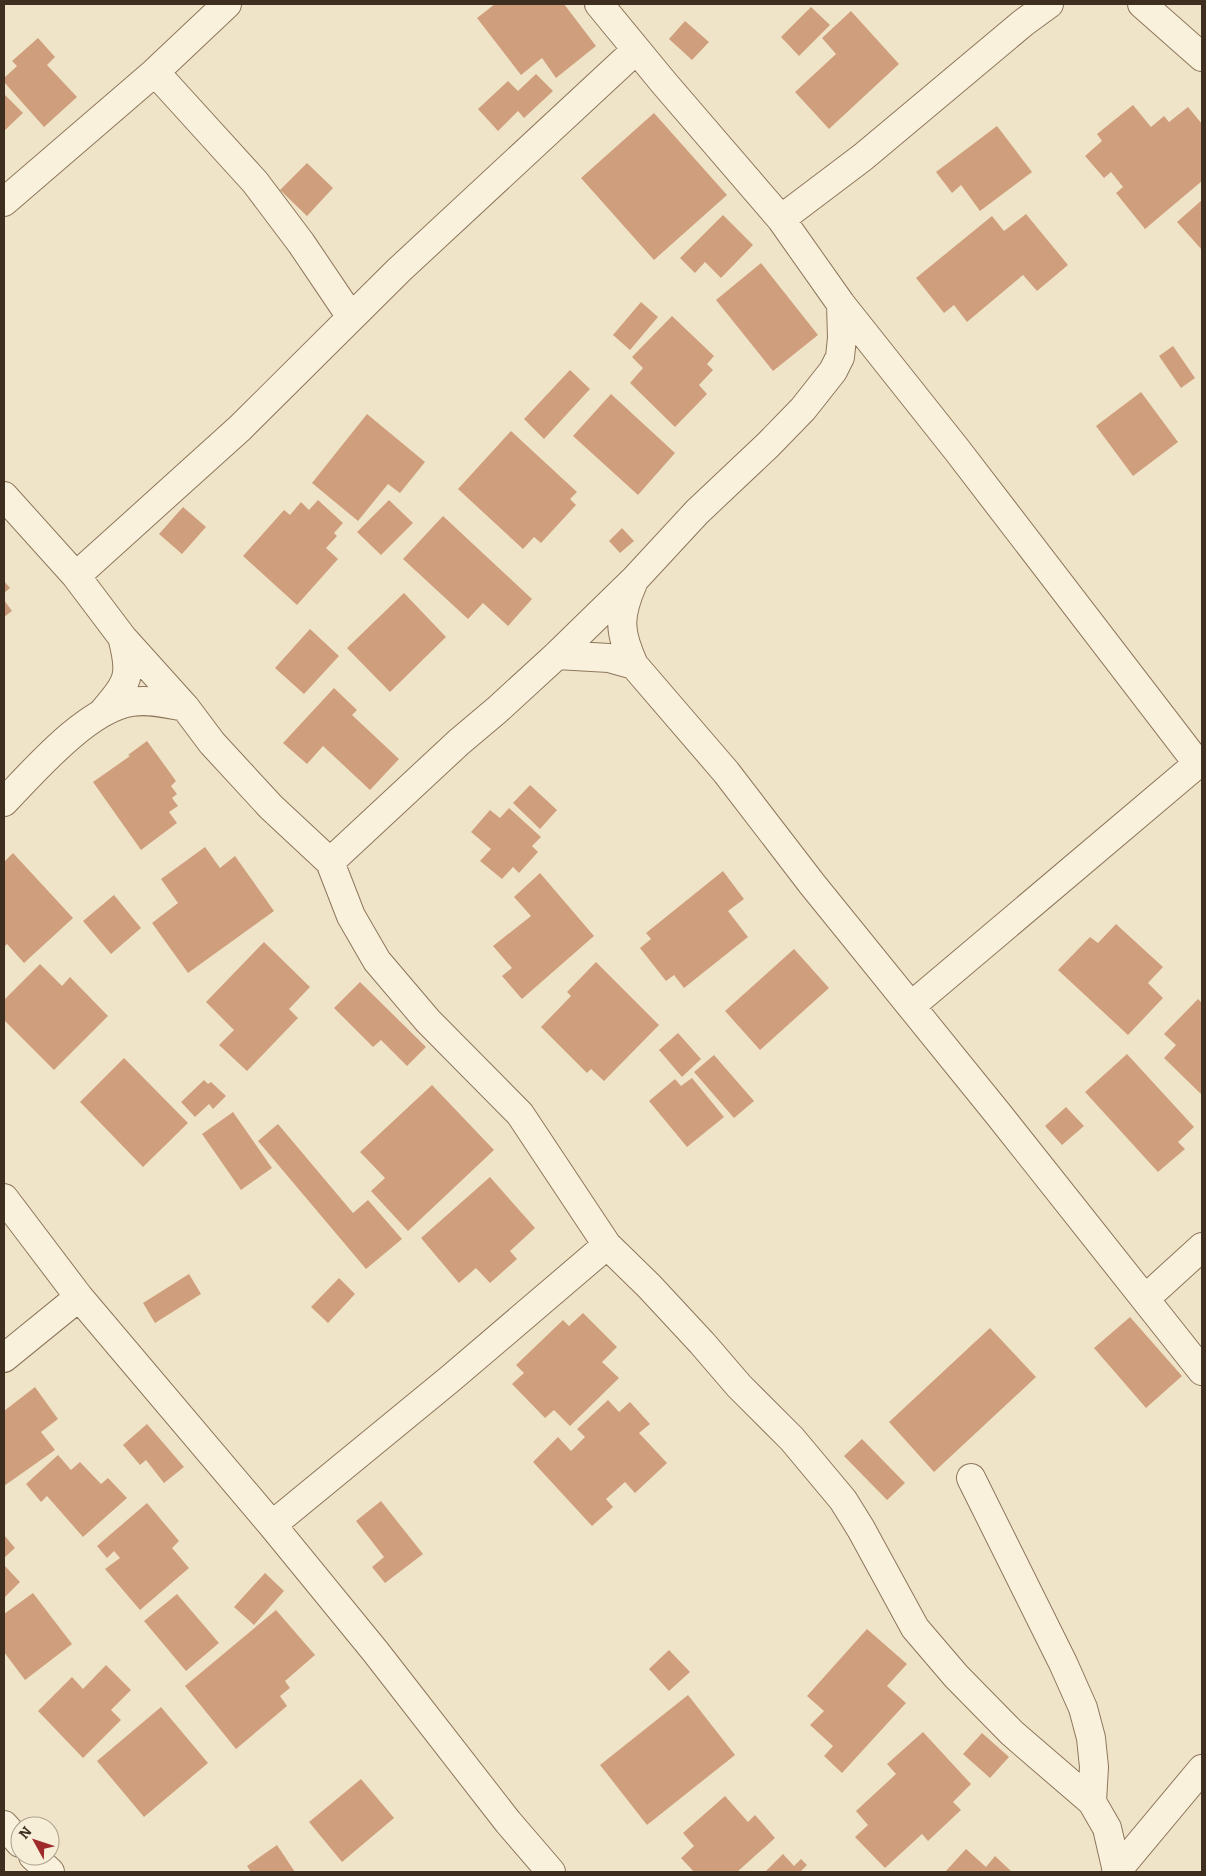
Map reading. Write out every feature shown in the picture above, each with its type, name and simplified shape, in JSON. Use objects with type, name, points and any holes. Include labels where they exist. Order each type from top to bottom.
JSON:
[{"type":"street","points":[[4,202],[155,72],[227,4]]},
{"type":"street","points":[[599,4],[780,219],[841,304],[1200,762],[911,1006]]},
{"type":"street","points":[[780,219],[863,157],[1023,23],[1049,4]]},
{"type":"street","points":[[1142,4],[1202,57]]},
{"type":"street","points":[[76,576],[240,428],[351,317],[636,50]]},
{"type":"street","points":[[155,72],[255,182],[301,243],[351,317]]},
{"type":"street","points":[[330,862],[459,742],[557,655],[635,579],[697,512],[768,446],[803,409],[834,371],[840,357],[842,338],[841,304]]},
{"type":"street","points":[[834,371],[848,364],[858,362],[872,363],[894,372]]},
{"type":"street","points":[[4,496],[76,576],[122,637],[185,708],[212,743],[271,807],[330,862],[351,916],[377,960],[428,1022],[520,1114],[607,1245],[649,1286],[739,1386],[792,1440],[843,1500],[915,1628],[956,1676],[1012,1734],[1092,1802],[1107,1828],[1116,1871]]},
{"type":"street","points":[[635,579],[624,603],[622,627],[626,646],[634,665],[726,772],[812,884],[1202,1371]]},
{"type":"street","points":[[4,802],[53,752],[78,730],[102,713],[120,692],[127,676],[128,660],[122,637]]},
{"type":"street","points":[[557,655],[609,658],[634,665]]},
{"type":"street","points":[[102,713],[131,702],[156,702],[185,708]]},
{"type":"street","points":[[4,1198],[80,1296],[272,1525],[375,1651],[508,1822],[551,1872]]},
{"type":"street","points":[[272,1525],[450,1379],[607,1245]]},
{"type":"street","points":[[1145,1299],[1202,1247]]},
{"type":"street","points":[[4,1358],[80,1296]]},
{"type":"street","points":[[971,1478],[1063,1663],[1083,1708],[1091,1738],[1094,1767],[1092,1802]]},
{"type":"street","points":[[1116,1871],[1202,1769]]},
{"type":"building","points":[[495,4],[564,4],[596,46],[556,78],[542,58],[521,75],[477,18]]},
{"type":"building","points":[[811,7],[830,25],[799,56],[781,37]]},
{"type":"building","points":[[851,11],[899,64],[829,129],[795,92],[836,54],[822,38]]},
{"type":"building","points":[[685,21],[709,42],[692,60],[669,39]]},
{"type":"building","points":[[38,38],[55,57],[47,65],[77,97],[44,127],[4,82],[4,78],[17,66],[12,61]]},
{"type":"building","points":[[536,74],[553,91],[524,118],[518,111],[498,131],[478,109],[508,81],[518,91]]},
{"type":"building","points":[[4,94],[23,113],[4,131]]},
{"type":"building","points":[[1133,105],[1151,127],[1164,116],[1169,122],[1188,107],[1202,124],[1202,181],[1145,229],[1116,193],[1123,187],[1111,172],[1104,178],[1085,156],[1102,141],[1097,134]]},
{"type":"building","points":[[654,113],[727,195],[654,260],[581,178]]},
{"type":"building","points":[[997,126],[1032,172],[980,211],[961,185],[952,193],[936,172]]},
{"type":"building","points":[[307,163],[333,188],[307,216],[280,190]]},
{"type":"building","points":[[1202,200],[1202,250],[1177,222]]},
{"type":"building","points":[[1026,214],[1068,265],[1037,291],[1023,275],[967,322],[954,305],[944,313],[916,278],[992,216],[1004,231]]},
{"type":"building","points":[[723,215],[753,245],[721,278],[705,262],[695,273],[680,258]]},
{"type":"building","points":[[761,263],[818,335],[773,371],[716,300]]},
{"type":"building","points":[[641,302],[658,317],[630,350],[613,335]]},
{"type":"building","points":[[672,316],[714,356],[707,364],[713,370],[699,385],[707,394],[675,427],[630,383],[643,368],[632,357]]},
{"type":"building","points":[[1173,346],[1195,378],[1181,388],[1159,356]]},
{"type":"building","points":[[570,370],[590,389],[544,439],[524,419]]},
{"type":"building","points":[[1141,392],[1178,442],[1133,476],[1096,426]]},
{"type":"building","points":[[611,394],[675,453],[638,495],[573,436]]},
{"type":"building","points":[[367,414],[425,462],[400,493],[388,484],[358,521],[312,483]]},
{"type":"building","points":[[511,431],[577,492],[570,499],[576,505],[541,543],[534,537],[523,549],[458,489]]},
{"type":"building","points":[[318,500],[343,523],[334,533],[337,536],[326,548],[338,559],[297,605],[243,556],[284,510],[290,515],[301,502],[309,510]]},
{"type":"building","points":[[389,500],[413,523],[381,555],[357,532]]},
{"type":"building","points":[[183,507],[206,527],[182,554],[159,534]]},
{"type":"building","points":[[443,516],[532,599],[508,626],[483,603],[468,619],[403,559]]},
{"type":"building","points":[[622,528],[634,541],[620,553],[609,541]]},
{"type":"building","points":[[4,581],[10,588],[4,593]]},
{"type":"building","points":[[404,593],[446,637],[390,692],[347,648]]},
{"type":"building","points":[[4,600],[12,611],[4,617]]},
{"type":"building","points":[[310,629],[339,656],[304,694],[275,668]]},
{"type":"building","points":[[334,688],[357,710],[352,715],[399,759],[370,790],[323,746],[307,764],[283,743]]},
{"type":"building","points":[[147,741],[176,781],[171,786],[177,794],[172,798],[178,806],[169,812],[177,823],[141,850],[93,782],[130,756],[128,755]]},
{"type":"building","points":[[530,785],[557,810],[540,829],[513,803]]},
{"type":"building","points":[[509,808],[541,837],[532,846],[538,852],[519,873],[513,867],[502,879],[480,861],[491,849],[471,832],[490,810],[500,818]]},
{"type":"building","points":[[205,847],[220,868],[235,856],[274,911],[188,973],[152,923],[178,903],[161,879]]},
{"type":"building","points":[[13,853],[73,918],[24,963],[7,944],[4,947],[4,862]]},
{"type":"building","points":[[723,871],[744,899],[728,911],[748,937],[684,988],[674,975],[666,981],[640,948],[651,939],[646,933]]},
{"type":"building","points":[[540,873],[594,936],[522,999],[502,976],[512,968],[493,946],[531,916],[514,897]]},
{"type":"building","points":[[114,895],[141,928],[111,954],[83,921]]},
{"type":"building","points":[[1116,924],[1163,967],[1148,983],[1163,998],[1128,1035],[1058,970],[1090,937],[1098,943]]},
{"type":"building","points":[[264,942],[310,987],[289,1009],[298,1018],[247,1071],[219,1045],[234,1030],[206,1002]]},
{"type":"building","points":[[794,949],[829,988],[760,1050],[725,1011]]},
{"type":"building","points":[[596,962],[659,1025],[604,1081],[591,1069],[587,1073],[541,1027],[571,996],[567,992]]},
{"type":"building","points":[[40,964],[62,986],[70,977],[108,1016],[54,1070],[4,1020],[4,1000]]},
{"type":"building","points":[[360,982],[426,1047],[407,1066],[381,1040],[373,1047],[334,1008]]},
{"type":"building","points":[[1198,999],[1202,1003],[1202,1095],[1164,1058],[1176,1045],[1164,1034]]},
{"type":"building","points":[[678,1033],[701,1059],[682,1077],[659,1050]]},
{"type":"building","points":[[1127,1054],[1194,1127],[1178,1142],[1185,1149],[1158,1172],[1085,1092]]},
{"type":"building","points":[[714,1055],[754,1101],[734,1118],[694,1072]]},
{"type":"building","points":[[124,1058],[188,1123],[143,1167],[80,1102]]},
{"type":"building","points":[[692,1078],[724,1117],[687,1147],[649,1101],[675,1079],[681,1086]]},
{"type":"building","points":[[204,1080],[208,1084],[211,1082],[226,1096],[213,1109],[209,1104],[195,1117],[181,1102]]},
{"type":"building","points":[[432,1085],[494,1150],[408,1231],[371,1191],[385,1178],[360,1152]]},
{"type":"building","points":[[1066,1107],[1084,1126],[1062,1145],[1045,1126]]},
{"type":"building","points":[[233,1112],[272,1168],[241,1190],[202,1134]]},
{"type":"building","points":[[278,1124],[353,1213],[368,1200],[402,1239],[366,1269],[258,1141]]},
{"type":"building","points":[[490,1177],[535,1228],[510,1251],[517,1259],[490,1283],[476,1268],[459,1283],[421,1238]]},
{"type":"building","points":[[189,1274],[201,1294],[155,1323],[143,1303]]},
{"type":"building","points":[[339,1278],[355,1294],[328,1323],[311,1307]]},
{"type":"building","points":[[583,1313],[617,1347],[602,1362],[619,1378],[570,1426],[554,1410],[545,1418],[512,1384],[524,1373],[516,1365],[563,1320],[569,1326]]},
{"type":"building","points":[[1130,1317],[1182,1376],[1146,1408],[1094,1348]]},
{"type":"building","points":[[990,1328],[1036,1377],[934,1472],[889,1422]]},
{"type":"building","points":[[35,1387],[58,1419],[41,1432],[55,1450],[4,1486],[4,1411]]},
{"type":"building","points":[[608,1400],[619,1412],[630,1402],[650,1424],[639,1433],[667,1463],[635,1493],[625,1482],[606,1499],[613,1507],[592,1526],[533,1462],[558,1437],[571,1451],[585,1437],[577,1429]]},
{"type":"building","points":[[147,1424],[184,1467],[164,1483],[146,1460],[140,1465],[123,1445]]},
{"type":"building","points":[[862,1439],[905,1483],[887,1500],[844,1456]]},
{"type":"building","points":[[58,1455],[71,1470],[80,1462],[101,1484],[108,1478],[127,1498],[83,1537],[47,1496],[41,1502],[26,1484]]},
{"type":"building","points":[[381,1501],[423,1554],[385,1583],[372,1567],[384,1557],[356,1521]]},
{"type":"building","points":[[147,1503],[179,1541],[172,1548],[189,1568],[140,1610],[105,1569],[120,1558],[114,1551],[107,1558],[97,1546]]},
{"type":"building","points":[[4,1535],[15,1548],[4,1558]]},
{"type":"building","points":[[4,1565],[20,1582],[4,1598]]},
{"type":"building","points":[[265,1573],[284,1591],[254,1625],[234,1607]]},
{"type":"building","points":[[33,1593],[72,1644],[25,1680],[4,1652],[4,1614]]},
{"type":"building","points":[[177,1594],[219,1643],[186,1671],[144,1621]]},
{"type":"building","points":[[276,1610],[315,1655],[285,1681],[290,1688],[280,1696],[287,1706],[236,1749],[185,1686]]},
{"type":"building","points":[[867,1629],[907,1664],[887,1686],[906,1703],[842,1773],[824,1756],[833,1746],[810,1725],[824,1711],[807,1696]]},
{"type":"building","points":[[669,1650],[690,1672],[669,1691],[649,1669]]},
{"type":"building","points":[[106,1665],[131,1690],[111,1710],[121,1720],[83,1758],[38,1711],[72,1677],[83,1689]]},
{"type":"building","points":[[688,1695],[735,1755],[647,1825],[600,1765]]},
{"type":"building","points":[[161,1707],[208,1763],[144,1817],[97,1761]]},
{"type":"building","points":[[923,1732],[971,1784],[953,1802],[961,1810],[928,1841],[922,1834],[885,1868],[855,1837],[868,1825],[856,1811],[896,1774],[887,1764]]},
{"type":"building","points":[[982,1733],[1009,1757],[990,1778],[963,1754]]},
{"type":"building","points":[[361,1779],[394,1818],[342,1862],[309,1822]]},
{"type":"building","points":[[725,1796],[748,1822],[755,1815],[775,1838],[737,1872],[694,1872],[681,1858],[694,1846],[683,1833]]},
{"type":"building","points":[[277,1845],[295,1872],[251,1872],[247,1866]]},
{"type":"building","points":[[966,1849],[986,1867],[995,1856],[1012,1872],[945,1872]]},
{"type":"building","points":[[783,1854],[794,1866],[801,1859],[807,1865],[800,1872],[765,1872]]}]
